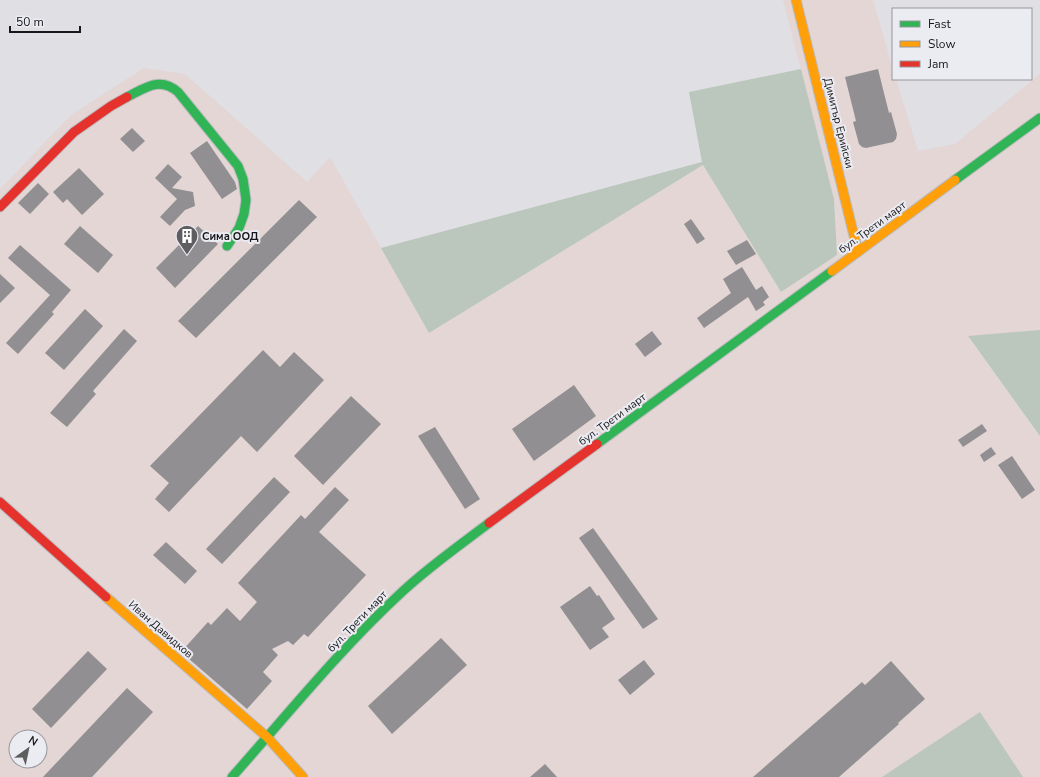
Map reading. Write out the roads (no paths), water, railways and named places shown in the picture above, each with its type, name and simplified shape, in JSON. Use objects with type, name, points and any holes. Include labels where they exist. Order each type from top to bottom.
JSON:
[{"type":"street","name":"Димитър Ерийски","points":[[796,0],[858,252]]},
{"type":"street","points":[[0,207],[74,132],[111,106],[151,85],[164,84],[171,86],[178,92],[238,166],[242,173],[245,184],[244,215],[227,246]]},
{"type":"street","name":"бул. Трети март","points":[[232,777],[358,636],[405,588],[431,566],[1040,118]]},
{"type":"street","name":"Иван Давидков","points":[[0,502],[108,599],[267,737],[303,777]]},
{"type":"place","name":"Сима ООД","points":[[187,256]]}]
